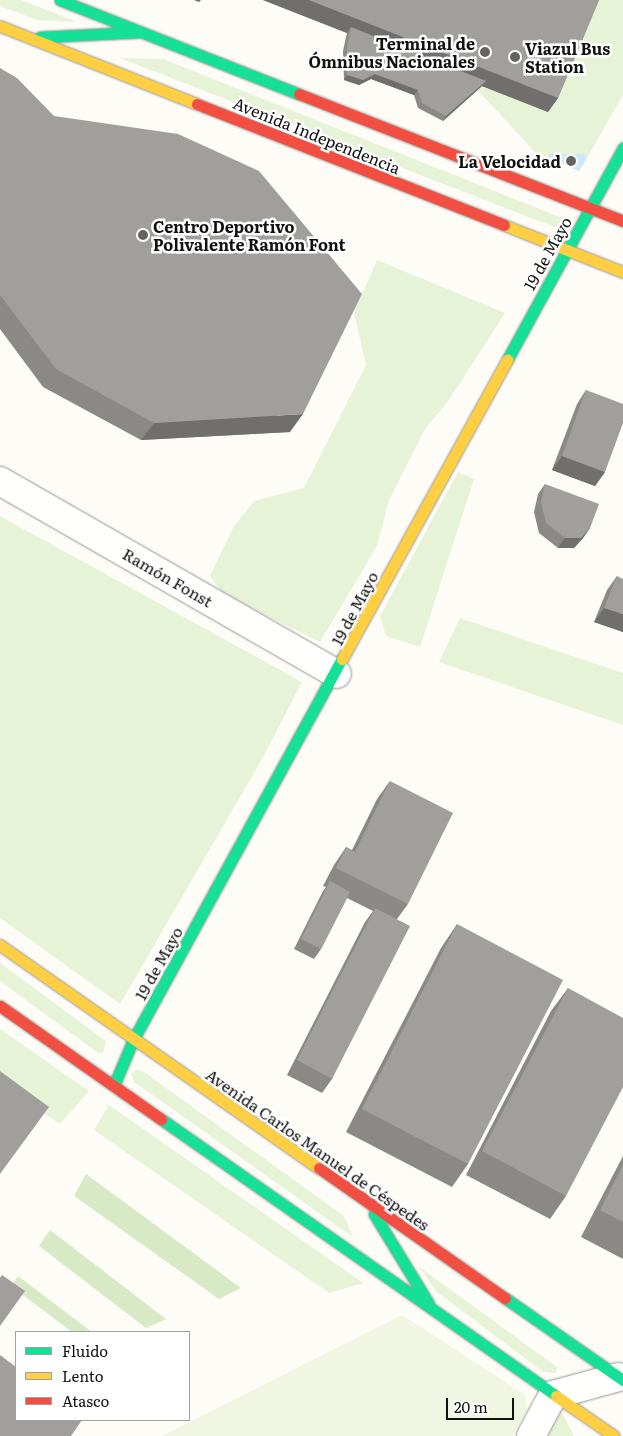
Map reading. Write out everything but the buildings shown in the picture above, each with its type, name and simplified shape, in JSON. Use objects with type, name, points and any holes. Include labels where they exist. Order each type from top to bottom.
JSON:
[{"type":"main road","name":"Avenida Independencia","points":[[60,0],[623,221]]},
{"type":"main road","name":"Avenida Independencia","points":[[0,26],[623,272]]},
{"type":"main road","points":[[30,38],[140,32]]},
{"type":"main road","name":"19 de Mayo","points":[[114,1085],[133,1040],[337,674],[623,148]]},
{"type":"main road","name":"Avenida Carlos Manuel de Céspedes","points":[[0,945],[368,1204],[622,1378]]},
{"type":"main road","points":[[0,1006],[429,1304],[553,1396],[614,1436]]},
{"type":"main road","points":[[368,1204],[429,1304]]},
{"type":"main road","points":[[597,1426],[607,1436]]},
{"type":"street","name":"Ramón Fonst","points":[[0,480],[337,674]]},
{"type":"street","points":[[531,1436],[553,1396],[622,1378]]},
{"type":"green space","points":[[0,0],[21,0],[77,22],[37,20],[0,6]]},
{"type":"green space","points":[[596,0],[623,0],[623,95],[587,158],[584,154],[549,155],[549,158],[535,152],[469,81]]},
{"type":"green space","points":[[120,58],[163,59],[562,218],[557,228]]},
{"type":"green space","points":[[377,260],[505,313],[449,400],[425,429],[389,500],[377,546],[320,642],[223,594],[210,576],[233,528],[254,501],[304,488],[366,365],[354,313]]},
{"type":"green space","points":[[458,472],[474,479],[420,647],[386,636],[380,616]]},
{"type":"green space","points":[[0,516],[302,682],[261,761],[120,1004],[0,918]]},
{"type":"green space","points":[[460,618],[623,673],[623,725],[439,662]]},
{"type":"green space","points":[[0,963],[106,1041],[103,1053],[98,1053],[0,981]]},
{"type":"green space","points":[[0,1029],[89,1091],[60,1124],[0,1082]]},
{"type":"green space","points":[[136,1070],[144,1072],[344,1216],[353,1237],[134,1082],[131,1074]]},
{"type":"green space","points":[[109,1105],[363,1283],[329,1293],[94,1130]]},
{"type":"green space","points":[[86,1174],[241,1288],[219,1299],[74,1196]]},
{"type":"green space","points":[[50,1230],[166,1319],[146,1328],[39,1246]]},
{"type":"green space","points":[[418,1266],[557,1367],[556,1373],[543,1372],[437,1292]]},
{"type":"green space","points":[[18,1276],[91,1331],[71,1331],[11,1286]]},
{"type":"green space","points":[[402,1315],[525,1395],[527,1410],[512,1436],[162,1436]]},
{"type":"green space","points":[[553,1395],[574,1436],[531,1436]]},
{"type":"water","points":[[549,154],[584,154],[587,158],[579,171],[549,158]]},
{"type":"traffic: fast","points":[[60,0],[299,94]]},
{"type":"traffic: fast","points":[[40,37],[140,32]]},
{"type":"traffic: fast","points":[[507,360],[623,148]]},
{"type":"traffic: fast","points":[[114,1085],[133,1040],[342,659]]},
{"type":"traffic: fast","points":[[161,1119],[556,1396]]},
{"type":"traffic: fast","points":[[374,1214],[429,1304]]},
{"type":"traffic: fast","points":[[505,1298],[623,1380]]},
{"type":"traffic: slow","points":[[0,26],[197,104]]},
{"type":"traffic: slow","points":[[504,225],[623,272]]},
{"type":"traffic: slow","points":[[342,659],[507,360]]},
{"type":"traffic: slow","points":[[0,945],[319,1168]]},
{"type":"traffic: slow","points":[[556,1396],[614,1436]]},
{"type":"traffic: jam","points":[[299,94],[623,221]]},
{"type":"traffic: jam","points":[[197,104],[504,225]]},
{"type":"traffic: jam","points":[[0,1006],[161,1119]]},
{"type":"traffic: jam","points":[[319,1168],[505,1298]]},
{"type":"place","name":"Terminal de Ómnibus Nacionales","points":[[485,52]]},
{"type":"place","name":"Viazul Bus Station","points":[[515,57]]},
{"type":"place","name":"La Velocidad","points":[[571,161]]},
{"type":"place","name":"Centro Deportivo Polivalente Ramón Font","points":[[143,235]]}]
